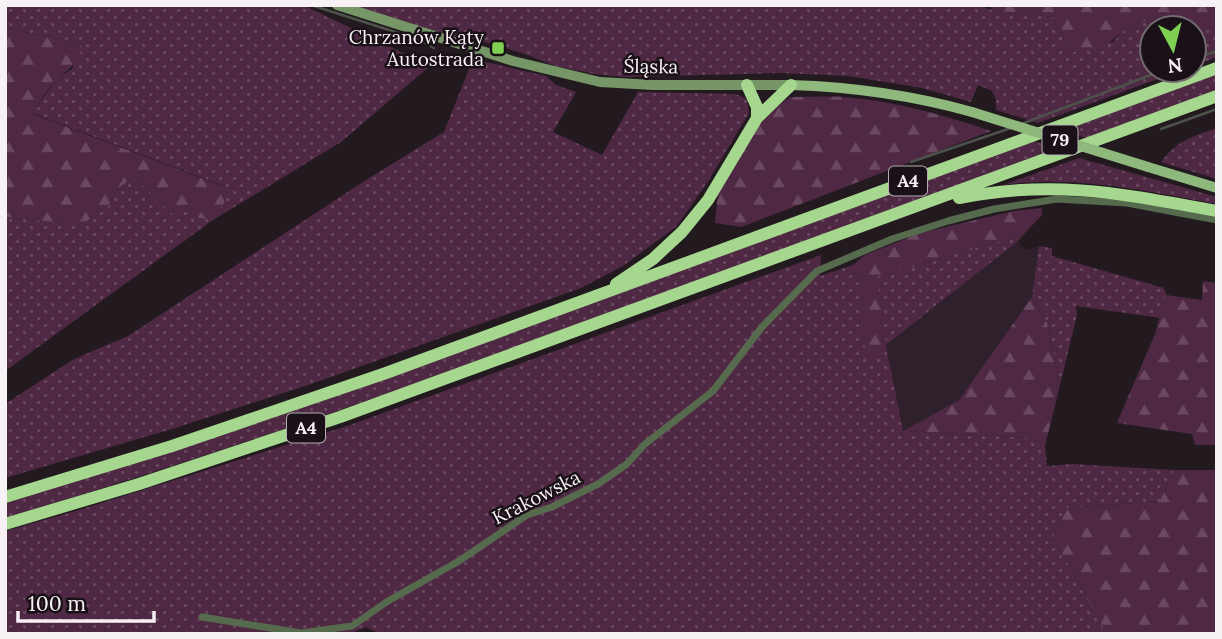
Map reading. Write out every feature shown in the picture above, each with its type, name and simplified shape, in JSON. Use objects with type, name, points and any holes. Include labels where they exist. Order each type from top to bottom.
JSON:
[{"type":"highway","name":"A4","points":[[5,497],[293,406],[1217,68]]},
{"type":"highway","points":[[747,85],[757,107],[757,118]]},
{"type":"highway","points":[[598,295],[653,259],[682,232],[708,200],[757,118],[791,85]]},
{"type":"highway","name":"A4","points":[[5,524],[152,480],[340,417],[1217,96]]},
{"type":"highway","points":[[917,206],[1001,191],[1063,188],[1120,193],[1217,211]]},
{"type":"main road","name":"Śląska","points":[[337,5],[513,61],[580,78],[635,85],[850,87],[914,97],[972,112],[1217,188]]},
{"type":"street","name":"Krakowska","points":[[202,617],[302,633],[352,626],[388,601],[459,561],[527,515],[552,507],[598,484],[627,464],[645,444],[713,391],[762,327],[802,284],[823,268],[892,239],[948,220],[1049,200],[1105,200],[1217,220]]},
{"type":"shaded area","points":[[1018,241],[1026,250],[1039,246],[1032,297],[959,400],[903,431],[886,345]]},
{"type":"green space","points":[[5,5],[303,5],[430,66],[341,142],[213,220],[5,371],[5,217],[64,223],[107,208],[117,189],[134,177],[172,214],[224,186],[32,113],[58,78],[72,69],[81,43],[5,28]]},
{"type":"green space","points":[[353,5],[979,5],[991,10],[1053,17],[1070,52],[1113,42],[1123,31],[1138,23],[1138,84],[1144,84],[1038,123],[996,110],[992,91],[978,85],[971,102],[922,88],[848,76],[780,73],[624,77],[555,66],[471,38],[450,36]]},
{"type":"green space","points":[[992,5],[1217,5],[1217,26],[1208,29],[1208,14],[1138,14],[1138,23],[1123,31],[1099,51],[1070,52],[1053,17],[991,10]]},
{"type":"green space","points":[[1217,26],[1217,57],[1208,61],[1208,29]]},
{"type":"green space","points":[[5,28],[81,43],[78,59],[52,86],[33,114],[225,187],[225,201],[213,220],[194,217],[188,211],[172,214],[134,177],[117,189],[107,208],[87,221],[64,223],[5,217]]},
{"type":"green space","points":[[473,59],[546,76],[556,85],[576,92],[553,132],[602,155],[638,92],[736,94],[747,99],[749,113],[709,180],[676,227],[623,266],[581,288],[311,384],[172,429],[5,478],[5,404],[74,359],[128,336],[444,132]]},
{"type":"green space","points":[[1217,74],[1217,90],[1086,138],[1062,131],[1190,84],[1208,84],[1208,77]]},
{"type":"green space","points":[[790,97],[844,97],[900,105],[991,131],[741,227],[715,223],[718,193],[764,116]]},
{"type":"green space","points":[[1217,128],[1217,179],[1161,162],[1186,140]]},
{"type":"green space","points":[[1034,141],[1057,149],[402,388],[138,477],[5,518],[5,501]]},
{"type":"green space","points":[[1079,158],[1217,197],[1217,204],[1084,183],[1030,182],[1003,185]]},
{"type":"green space","points":[[1042,208],[1042,215],[1024,234],[877,277],[886,345],[868,359],[861,331],[861,290],[853,265],[865,255],[920,233],[1014,211]]},
{"type":"green space","points":[[1024,234],[1018,241],[886,345],[876,277]]},
{"type":"green space","points":[[1039,246],[1052,248],[1052,256],[1164,288],[1166,295],[1161,318],[1076,306],[1077,315],[1060,385],[1047,322],[1032,297]]},
{"type":"green space","points":[[821,255],[820,276],[853,265],[861,290],[861,331],[886,345],[903,431],[1031,438],[1045,446],[1047,466],[1073,464],[1174,470],[1160,501],[1067,508],[1053,537],[1107,634],[380,634],[366,627],[350,634],[5,634],[5,531],[350,425]]},
{"type":"green space","points":[[1203,281],[1217,283],[1217,445],[1195,445],[1192,434],[1117,423],[1155,334],[1166,295],[1202,300]]},
{"type":"green space","points":[[1032,297],[1047,322],[1060,385],[1045,446],[1031,438],[903,431],[959,400]]},
{"type":"green space","points":[[1174,470],[1217,470],[1217,634],[1107,634],[1053,537],[1067,508],[1160,501]]},
{"type":"waterway","points":[[311,5],[417,39],[434,48]]},
{"type":"waterway","points":[[1208,54],[1217,51]]},
{"type":"waterway","points":[[1024,123],[1138,80]]},
{"type":"waterway","points":[[1161,129],[1217,109]]},
{"type":"waterway","points":[[911,162],[1011,128]]},
{"type":"place","name":"Chrzanów Kąty Autostrada","points":[[498,48]]}]
